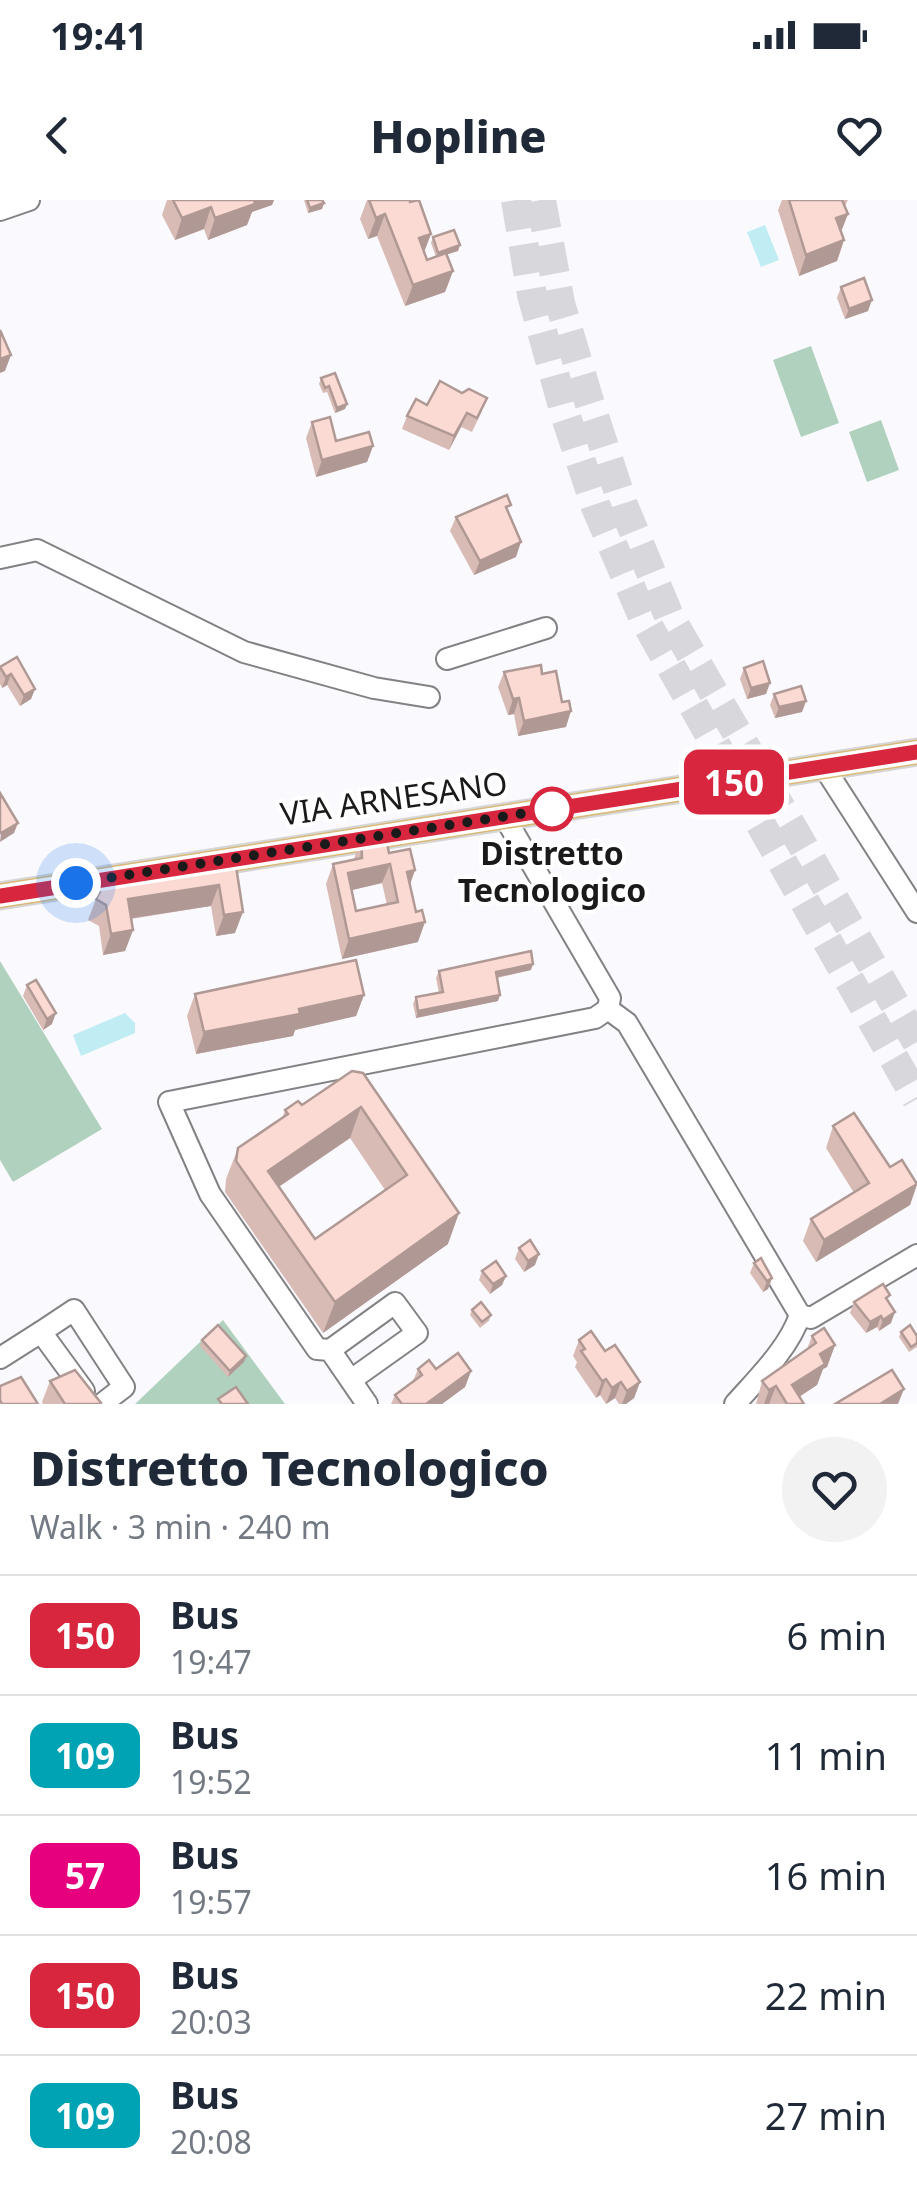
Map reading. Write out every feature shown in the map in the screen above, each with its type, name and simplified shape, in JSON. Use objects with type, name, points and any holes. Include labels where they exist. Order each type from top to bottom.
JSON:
[{"type":"main road","name":"VIA ARNESANO","points":[[0,896],[917,752]]},
{"type":"street","points":[[0,210],[28,200]]},
{"type":"street","points":[[0,558],[37,550],[244,652],[374,688],[428,697]]},
{"type":"street","points":[[446,659],[546,628]]},
{"type":"street","points":[[824,768],[917,912]]},
{"type":"street","points":[[351,1380],[416,1332],[395,1303],[330,1350],[317,1349],[210,1194],[169,1102],[181,1096],[595,1018],[608,1009],[610,998],[504,816]]},
{"type":"street","points":[[608,1009],[627,1023],[800,1315],[811,1318],[917,1255]]},
{"type":"street","points":[[0,1358],[74,1310],[124,1388],[102,1404]]},
{"type":"street","points":[[735,1404],[768,1368],[795,1330],[800,1315]]},
{"type":"street","points":[[40,1332],[93,1404]]},
{"type":"street","points":[[330,1350],[367,1404]]},
{"type":"green space","points":[[811,346],[839,423],[801,437],[773,360]]},
{"type":"green space","points":[[881,420],[899,470],[867,482],[849,432]]},
{"type":"green space","points":[[0,961],[102,1129],[13,1182],[0,1160]]},
{"type":"green space","points":[[223,1320],[285,1404],[135,1404]]},
{"type":"water","points":[[765,225],[779,260],[761,267],[747,232]]},
{"type":"water","points":[[125,1013],[135,1023],[135,1033],[81,1056],[73,1035]]},
{"type":"building","points":[[173,200],[254,200],[255,204],[215,218],[211,207],[182,218]]},
{"type":"building","points":[[307,200],[322,200],[324,203],[310,208]]},
{"type":"building","points":[[369,200],[419,200],[431,234],[419,238],[427,260],[446,253],[453,271],[413,285],[385,214],[376,218]]},
{"type":"building","points":[[789,200],[842,200],[848,214],[836,218],[844,240],[806,255]]},
{"type":"building","points":[[454,230],[460,245],[438,253],[433,237]]},
{"type":"building","points":[[864,278],[872,300],[849,309],[841,287]]},
{"type":"building","points":[[0,330],[11,355],[0,359]]},
{"type":"building","points":[[335,373],[347,404],[337,408],[329,386],[325,388],[321,378]]},
{"type":"building","points":[[440,381],[462,393],[469,389],[487,398],[477,418],[467,413],[454,436],[407,416],[416,399],[427,405]]},
{"type":"building","points":[[330,417],[336,441],[369,432],[373,446],[322,460],[312,422]]},
{"type":"building","points":[[507,495],[511,505],[506,507],[521,542],[480,561],[456,517]]},
{"type":"building","points":[[17,657],[35,689],[24,695],[11,674],[6,677],[0,667]]},
{"type":"building","points":[[763,661],[770,683],[751,688],[744,668]]},
{"type":"building","points":[[541,665],[542,674],[556,671],[562,702],[569,701],[571,711],[524,721],[519,698],[513,699],[504,672]]},
{"type":"building","points":[[801,686],[806,701],[779,707],[774,694]]},
{"type":"building","points":[[0,793],[18,823],[1,833],[0,832]]},
{"type":"building","points":[[385,833],[389,853],[410,849],[415,870],[407,872],[416,912],[422,910],[425,922],[349,939],[333,864],[362,858],[361,837]],"holes":[[[390,864],[398,902],[356,911],[348,873]]]},
{"type":"building","points":[[236,866],[243,912],[224,915],[219,885],[128,899],[133,930],[111,934],[106,905],[96,899],[102,888]]},
{"type":"building","points":[[531,951],[533,964],[496,972],[500,995],[418,1011],[416,997],[443,992],[439,971]]},
{"type":"building","points":[[356,960],[364,995],[299,1009],[300,1014],[204,1032],[195,994]]},
{"type":"building","points":[[36,980],[56,1013],[47,1019],[27,985]]},
{"type":"building","points":[[352,1071],[363,1073],[459,1213],[335,1302],[236,1161],[238,1148],[288,1114],[285,1110],[298,1101],[302,1105]],"holes":[[[361,1107],[407,1175],[315,1239],[268,1171]]]},
{"type":"building","points":[[854,1113],[890,1167],[902,1160],[917,1184],[824,1240],[811,1219],[869,1183],[833,1126]]},
{"type":"building","points":[[530,1240],[539,1254],[528,1261],[519,1248]]},
{"type":"building","points":[[761,1258],[772,1278],[767,1281],[754,1263]]},
{"type":"building","points":[[496,1261],[506,1276],[493,1284],[482,1271]]},
{"type":"building","points":[[883,1284],[895,1312],[870,1322],[854,1302]]},
{"type":"building","points":[[481,1302],[491,1315],[482,1322],[472,1310]]},
{"type":"building","points":[[218,1325],[246,1356],[230,1371],[202,1340]]},
{"type":"building","points":[[910,1325],[917,1336],[917,1343],[911,1347],[901,1332]]},
{"type":"building","points":[[824,1328],[835,1345],[820,1354],[825,1364],[792,1385],[804,1404],[787,1404],[776,1386],[769,1390],[762,1381],[816,1343],[812,1336]]},
{"type":"building","points":[[591,1331],[605,1351],[615,1345],[640,1382],[627,1391],[621,1382],[612,1388],[606,1379],[602,1381],[581,1351],[585,1349],[579,1340]]},
{"type":"building","points":[[458,1353],[471,1371],[426,1404],[402,1404],[395,1395],[422,1375],[418,1369],[429,1360],[436,1369]]},
{"type":"building","points":[[75,1370],[101,1404],[65,1404],[50,1381]]},
{"type":"building","points":[[892,1370],[904,1389],[880,1404],[835,1404]]},
{"type":"building","points":[[21,1377],[38,1404],[2,1404],[0,1386]]},
{"type":"building","points":[[236,1387],[248,1404],[222,1404],[218,1399]]},
{"type":"tunnel","points":[[516,200],[532,295],[566,417],[596,507],[644,619],[917,1099]]},
{"type":"tunnel","points":[[541,200],[560,303],[589,401],[623,505],[669,616],[917,1042]]},
{"type":"bus line","name":"150","points":[[0,896],[226,857],[917,752]]},
{"type":"place","name":"Distretto Tecnologico","points":[[552,809]]},
{"type":"route","points":[[76,883],[552,809]]}]
